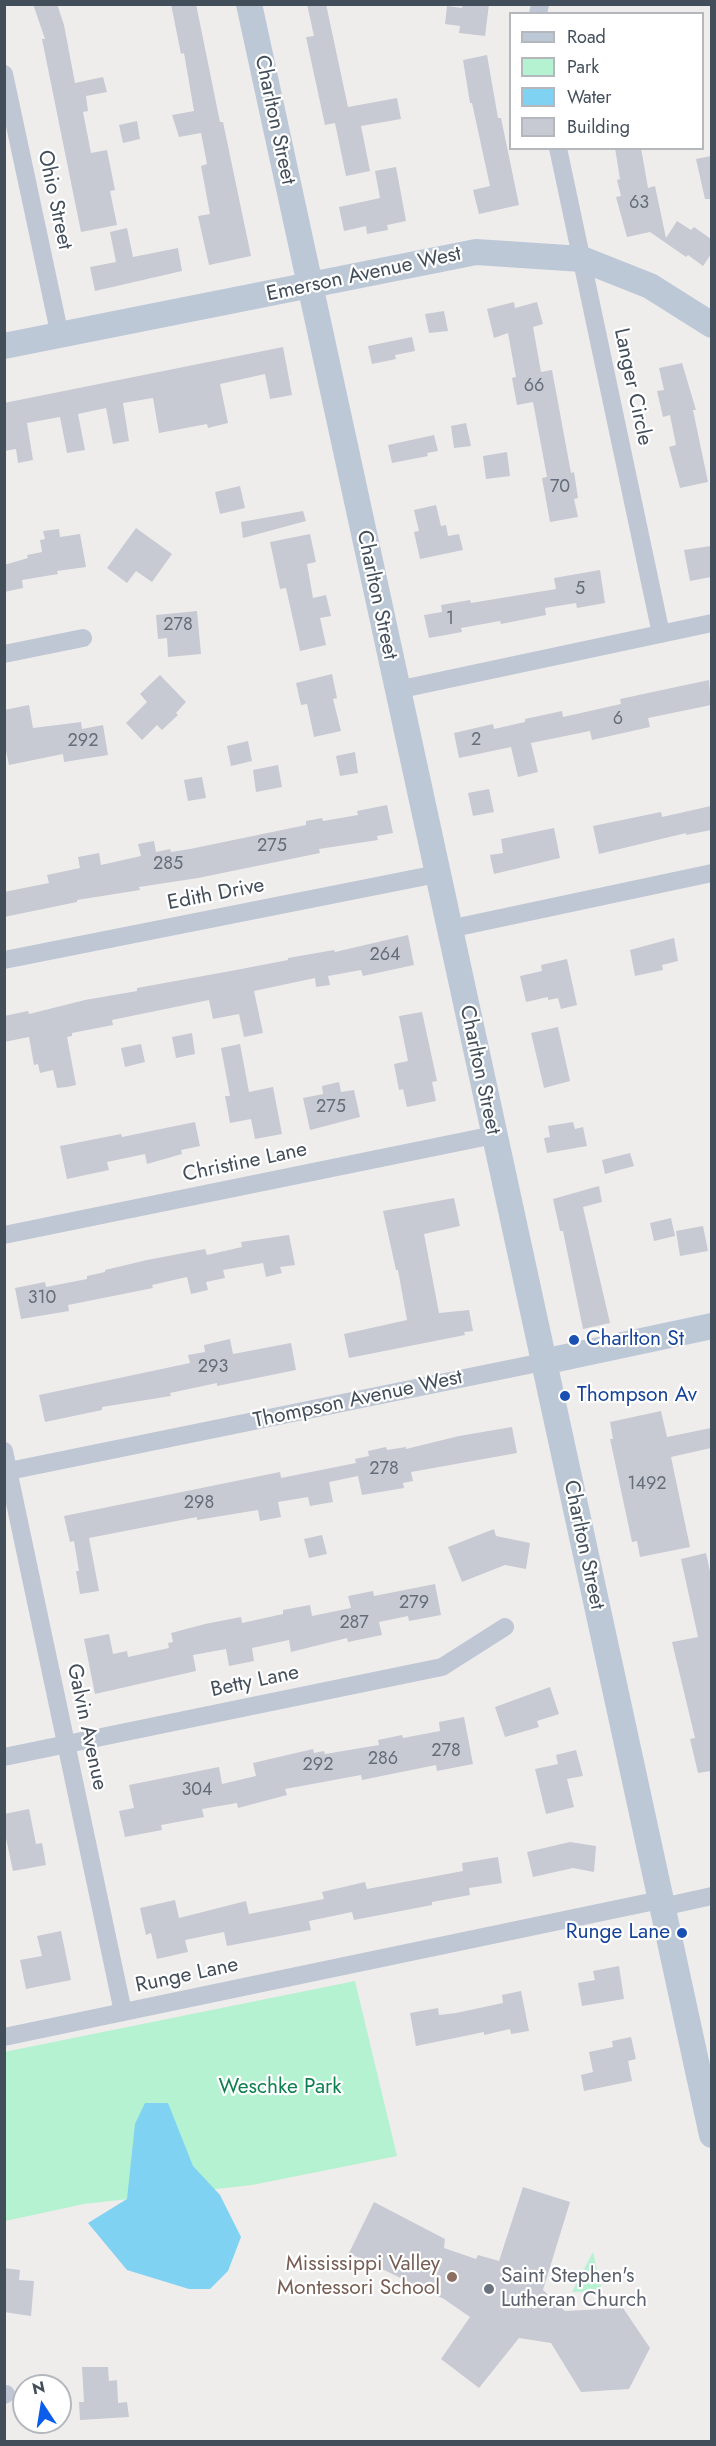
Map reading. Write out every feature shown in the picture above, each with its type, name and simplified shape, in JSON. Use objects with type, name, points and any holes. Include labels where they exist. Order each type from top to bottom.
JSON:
[{"type":"street","name":"Charlton Street","points":[[249,4],[711,2135]]},
{"type":"street","name":"Ohio Street","points":[[4,74],[60,336]]},
{"type":"street","name":"Langer Circle","points":[[558,150],[661,634]]},
{"type":"street","name":"Emerson Avenue West","points":[[4,346],[476,252],[582,259],[650,286],[711,325]]},
{"type":"street","points":[[397,690],[711,623]]},
{"type":"street","points":[[4,654],[83,638]]},
{"type":"street","name":"Edith Drive","points":[[4,960],[437,873]]},
{"type":"street","points":[[449,929],[711,873]]},
{"type":"street","name":"Christine Lane","points":[[4,1235],[494,1135]]},
{"type":"street","name":"Thompson Avenue West","points":[[7,1472],[711,1326]]},
{"type":"street","name":"Galvin Avenue","points":[[4,1451],[123,2012]]},
{"type":"street","name":"Betty Lane","points":[[4,1757],[442,1667],[506,1627]]},
{"type":"street","name":"Runge Lane","points":[[4,2037],[661,1903],[711,1896]]},
{"type":"green space","name":"Weschke Park","points":[[355,1981],[397,2156],[252,2185],[84,2204],[5,2221],[4,2052]]},
{"type":"green space","points":[[593,2252],[602,2291],[572,2292]]},
{"type":"water","points":[[145,2103],[168,2103],[193,2166],[220,2195],[241,2237],[228,2271],[210,2289],[189,2289],[127,2270],[88,2223],[127,2199],[135,2124]]},
{"type":"building","points":[[33,4],[57,4],[64,25],[75,83],[103,77],[107,92],[86,96],[88,111],[83,112],[91,153],[107,150],[115,190],[110,191],[117,225],[81,232],[42,39],[45,39]]},
{"type":"building","points":[[171,4],[196,4],[251,256],[209,265],[198,216],[210,214],[201,166],[207,164],[201,133],[179,137],[172,115],[194,111],[184,53],[181,54]]},
{"type":"building","points":[[307,4],[326,4],[348,107],[397,98],[401,119],[361,126],[370,171],[346,176],[335,123],[325,125],[306,37],[314,36]]},
{"type":"building","points":[[463,4],[489,4],[485,36],[459,33],[460,26],[445,24],[447,6],[462,8]]},
{"type":"building","points":[[487,55],[498,118],[501,118],[519,205],[479,214],[473,190],[490,186],[472,103],[470,103],[463,60]]},
{"type":"building","points":[[137,121],[140,139],[123,143],[119,125]]},
{"type":"building","points":[[615,150],[641,150],[648,188],[655,186],[666,238],[677,221],[691,230],[694,227],[711,239],[711,254],[703,266],[650,232],[627,237],[616,197],[621,196],[617,180],[620,179]]},
{"type":"building","points":[[711,156],[711,199],[705,199],[696,159]]},
{"type":"building","points":[[396,167],[406,221],[387,225],[388,230],[367,234],[366,226],[344,231],[339,207],[380,198],[375,171]]},
{"type":"building","points":[[127,228],[133,257],[178,248],[182,271],[95,291],[90,267],[116,262],[110,232]]},
{"type":"building","points":[[514,302],[515,308],[537,302],[543,324],[533,327],[541,372],[552,370],[571,473],[574,472],[578,498],[574,499],[578,517],[550,522],[542,478],[547,477],[533,402],[517,405],[512,378],[516,377],[508,333],[494,338],[487,309]]},
{"type":"building","points":[[444,311],[448,331],[429,333],[425,314]]},
{"type":"building","points":[[412,337],[415,351],[395,355],[396,359],[372,364],[368,346]]},
{"type":"building","points":[[283,347],[292,395],[270,399],[265,374],[220,384],[228,423],[208,428],[207,424],[159,433],[153,398],[123,403],[129,441],[113,444],[106,408],[78,414],[85,450],[67,453],[60,417],[27,423],[33,460],[18,463],[16,449],[4,451],[4,403]]},
{"type":"building","points":[[682,363],[696,410],[693,410],[708,482],[680,488],[669,447],[676,445],[670,415],[663,417],[657,391],[664,390],[659,368]]},
{"type":"building","points":[[466,423],[471,446],[454,448],[451,426]]},
{"type":"building","points":[[434,435],[438,451],[427,453],[428,456],[392,463],[388,445]]},
{"type":"building","points":[[507,452],[510,476],[486,479],[483,456]]},
{"type":"building","points":[[240,486],[245,508],[220,514],[215,492]]},
{"type":"building","points":[[436,505],[441,526],[446,525],[448,536],[459,534],[463,550],[420,559],[414,532],[419,531],[414,510]]},
{"type":"building","points":[[303,511],[306,521],[243,538],[241,522]]},
{"type":"building","points":[[136,528],[172,554],[152,582],[136,571],[127,583],[107,568]]},
{"type":"building","points":[[59,529],[60,537],[80,534],[86,567],[57,571],[58,574],[22,580],[23,588],[4,592],[4,565],[28,558],[27,555],[42,552],[40,540],[45,539],[43,531]]},
{"type":"building","points":[[310,534],[316,562],[307,564],[313,598],[326,595],[331,616],[320,618],[326,645],[300,651],[286,588],[280,589],[270,542]]},
{"type":"building","points":[[711,546],[711,577],[690,581],[684,550]]},
{"type":"building","points":[[600,570],[605,603],[577,608],[576,603],[545,608],[546,615],[501,624],[500,621],[461,628],[462,632],[429,638],[424,615],[442,612],[441,605],[470,600],[471,603],[556,589],[554,578]]},
{"type":"building","points":[[197,611],[201,654],[168,657],[167,638],[158,639],[156,615]]},
{"type":"building","points":[[332,674],[337,698],[333,699],[341,731],[314,737],[307,704],[301,705],[296,683]]},
{"type":"building","points":[[160,675],[186,702],[176,713],[178,715],[162,730],[157,725],[142,740],[126,723],[147,702],[140,694]]},
{"type":"building","points":[[709,680],[711,705],[648,718],[650,727],[592,740],[590,731],[531,743],[538,772],[518,777],[511,747],[459,758],[454,733],[493,724],[494,729],[562,711],[563,717],[621,704],[620,699]]},
{"type":"building","points":[[29,705],[33,728],[81,722],[82,729],[103,725],[108,755],[64,762],[63,754],[9,765],[4,742],[4,710]]},
{"type":"building","points":[[248,741],[252,761],[231,766],[227,746]]},
{"type":"building","points":[[355,752],[358,773],[340,776],[336,756]]},
{"type":"building","points":[[278,765],[282,787],[256,792],[253,770]]},
{"type":"building","points":[[202,777],[206,798],[188,801],[184,780]]},
{"type":"building","points":[[489,789],[494,812],[473,816],[468,793]]},
{"type":"building","points":[[387,805],[393,833],[377,836],[378,840],[319,849],[320,853],[198,878],[139,887],[140,890],[77,900],[77,902],[4,917],[4,892],[49,883],[47,875],[80,868],[78,857],[99,853],[101,865],[141,856],[138,844],[154,841],[156,852],[170,849],[171,852],[306,825],[306,821],[322,818],[323,821],[358,815],[357,811]]},
{"type":"building","points":[[711,806],[711,830],[686,835],[686,833],[599,854],[593,826],[661,812],[662,817]]},
{"type":"building","points":[[554,828],[560,858],[494,874],[490,855],[503,853],[501,839]]},
{"type":"building","points":[[408,935],[414,965],[363,976],[361,970],[328,976],[330,985],[316,987],[315,978],[254,991],[263,1033],[244,1037],[239,1014],[213,1019],[209,1000],[112,1020],[113,1025],[72,1033],[72,1036],[67,1037],[76,1085],[57,1088],[53,1070],[40,1073],[38,1064],[34,1065],[29,1037],[4,1042],[4,1016],[28,1011],[29,1014],[85,1000],[137,991],[137,988],[288,960],[288,958],[334,950],[335,952]]},
{"type":"building","points":[[674,938],[678,961],[662,965],[663,970],[635,976],[630,950]]},
{"type":"building","points":[[567,959],[577,1005],[561,1009],[558,998],[548,1000],[548,997],[526,1002],[520,976],[542,971],[541,965]]},
{"type":"building","points":[[422,1012],[437,1081],[432,1082],[436,1101],[407,1107],[403,1089],[399,1090],[394,1064],[408,1061],[399,1016]]},
{"type":"building","points":[[558,1027],[570,1081],[544,1088],[531,1033]]},
{"type":"building","points":[[192,1033],[195,1054],[176,1058],[172,1037]]},
{"type":"building","points":[[141,1044],[145,1062],[125,1067],[121,1048]]},
{"type":"building","points":[[240,1044],[249,1092],[273,1087],[282,1134],[255,1139],[251,1119],[230,1123],[225,1096],[230,1096],[221,1048]]},
{"type":"building","points":[[339,1082],[341,1092],[354,1090],[360,1117],[310,1130],[303,1098],[323,1094],[322,1086]]},
{"type":"building","points":[[195,1122],[200,1146],[181,1150],[182,1154],[147,1164],[145,1154],[107,1162],[109,1170],[67,1179],[60,1146],[121,1134],[122,1137]]},
{"type":"building","points":[[573,1122],[575,1129],[583,1127],[587,1146],[547,1153],[544,1138],[550,1137],[548,1126]]},
{"type":"building","points":[[630,1153],[634,1166],[605,1174],[602,1160]]},
{"type":"building","points":[[599,1186],[602,1202],[583,1207],[610,1323],[583,1329],[563,1231],[560,1231],[553,1199]]},
{"type":"building","points":[[454,1198],[460,1226],[424,1234],[439,1313],[469,1310],[473,1331],[464,1332],[465,1335],[349,1358],[344,1334],[407,1320],[398,1270],[396,1270],[383,1211]]},
{"type":"building","points":[[671,1218],[675,1236],[654,1241],[650,1223]]},
{"type":"building","points":[[703,1226],[708,1251],[680,1256],[676,1231]]},
{"type":"building","points":[[289,1235],[295,1265],[280,1267],[282,1273],[266,1277],[263,1263],[223,1270],[225,1278],[206,1282],[208,1290],[191,1294],[187,1277],[152,1285],[153,1288],[68,1305],[69,1311],[21,1319],[15,1288],[45,1282],[46,1287],[87,1279],[87,1276],[105,1272],[105,1270],[147,1260],[205,1249],[207,1255],[242,1247],[241,1242]]},
{"type":"building","points":[[230,1339],[233,1354],[291,1343],[296,1370],[217,1386],[217,1383],[170,1393],[171,1396],[102,1407],[102,1410],[45,1422],[39,1395],[190,1363],[188,1355],[205,1352],[204,1345]]},
{"type":"building","points":[[661,1411],[667,1437],[711,1428],[711,1448],[671,1457],[690,1547],[640,1557],[637,1541],[632,1542],[610,1439],[613,1439],[610,1422]]},
{"type":"building","points":[[512,1427],[517,1453],[411,1472],[413,1481],[403,1483],[404,1488],[362,1495],[358,1476],[329,1482],[333,1502],[310,1506],[308,1497],[278,1502],[281,1517],[260,1521],[258,1510],[197,1520],[197,1517],[89,1538],[99,1591],[80,1594],[74,1541],[70,1542],[64,1516],[280,1472],[281,1478],[356,1463],[355,1459],[369,1456],[368,1451],[386,1447],[387,1450],[406,1447],[406,1449],[459,1436]]},
{"type":"building","points":[[494,1529],[496,1536],[530,1543],[526,1569],[505,1565],[462,1582],[448,1547]]},
{"type":"building","points":[[322,1535],[327,1554],[309,1558],[304,1539]]},
{"type":"building","points":[[706,1553],[711,1576],[711,1771],[698,1773],[690,1739],[695,1738],[672,1642],[698,1637],[681,1559]]},
{"type":"building","points":[[435,1584],[441,1615],[409,1621],[408,1616],[379,1622],[382,1635],[348,1642],[347,1638],[291,1652],[289,1640],[252,1648],[254,1661],[229,1666],[226,1649],[193,1655],[196,1671],[95,1694],[84,1639],[109,1634],[113,1654],[127,1651],[128,1657],[169,1648],[168,1643],[173,1642],[171,1633],[205,1624],[241,1617],[242,1623],[283,1614],[283,1610],[310,1605],[312,1616],[351,1608],[348,1596],[373,1591],[374,1596]]},
{"type":"building","points":[[550,1687],[559,1714],[537,1721],[539,1727],[505,1737],[495,1707]]},
{"type":"building","points":[[464,1717],[473,1764],[437,1771],[436,1765],[362,1780],[361,1775],[285,1789],[287,1795],[238,1808],[237,1803],[202,1809],[204,1817],[161,1825],[162,1830],[125,1837],[119,1811],[134,1808],[129,1785],[219,1767],[222,1784],[256,1776],[253,1763],[313,1749],[314,1753],[324,1751],[325,1754],[379,1745],[378,1740],[440,1731],[439,1722]]},
{"type":"building","points":[[576,1750],[583,1776],[567,1779],[574,1807],[546,1814],[535,1769],[558,1764],[556,1755]]},
{"type":"building","points":[[29,1809],[36,1844],[42,1843],[46,1865],[13,1871],[4,1829],[4,1814]]},
{"type":"building","points":[[570,1842],[596,1846],[594,1872],[573,1868],[533,1877],[527,1852]]},
{"type":"building","points":[[498,1857],[502,1883],[469,1888],[470,1895],[354,1920],[352,1912],[309,1921],[311,1930],[227,1946],[224,1932],[185,1940],[188,1952],[157,1959],[151,1933],[146,1935],[140,1908],[175,1900],[179,1918],[246,1901],[249,1914],[324,1899],[322,1892],[365,1882],[367,1889],[463,1871],[462,1863]]},
{"type":"building","points":[[61,1931],[71,1980],[26,1989],[20,1960],[42,1956],[37,1936]]},
{"type":"building","points":[[619,1966],[624,1999],[582,2006],[578,1983],[595,1980],[593,1971]]},
{"type":"building","points":[[521,1991],[529,2031],[511,2034],[510,2029],[484,2035],[484,2032],[416,2046],[410,2013],[438,2008],[439,2015],[456,2013],[503,2003],[502,1995]]},
{"type":"building","points":[[631,2037],[636,2059],[628,2061],[632,2081],[584,2091],[581,2075],[593,2072],[589,2052],[613,2047],[612,2041]]},
{"type":"building","name":"Saint Stephen's Lutheran Church","points":[[523,2187],[570,2202],[543,2290],[565,2311],[623,2308],[650,2348],[629,2389],[581,2392],[551,2343],[519,2338],[479,2388],[441,2359],[470,2317],[444,2299],[349,2253],[374,2202],[445,2239],[444,2248],[476,2259],[478,2255],[499,2261]]},
{"type":"building","points":[[4,2268],[20,2270],[19,2280],[34,2281],[31,2316],[4,2312]]},
{"type":"building","points":[[82,2367],[108,2367],[109,2381],[117,2380],[118,2403],[127,2402],[129,2417],[80,2420],[79,2402],[84,2402]]},
{"type":"place","name":"Charlton St","points":[[574,1340]]},
{"type":"place","name":"Thompson Av","points":[[565,1396]]},
{"type":"place","name":"Runge Lane","points":[[682,1933]]},
{"type":"place","name":"Mississippi Valley Montessori School","points":[[452,2277]]},
{"type":"place","name":"Saint Stephen's Lutheran Church","points":[[489,2289]]}]
